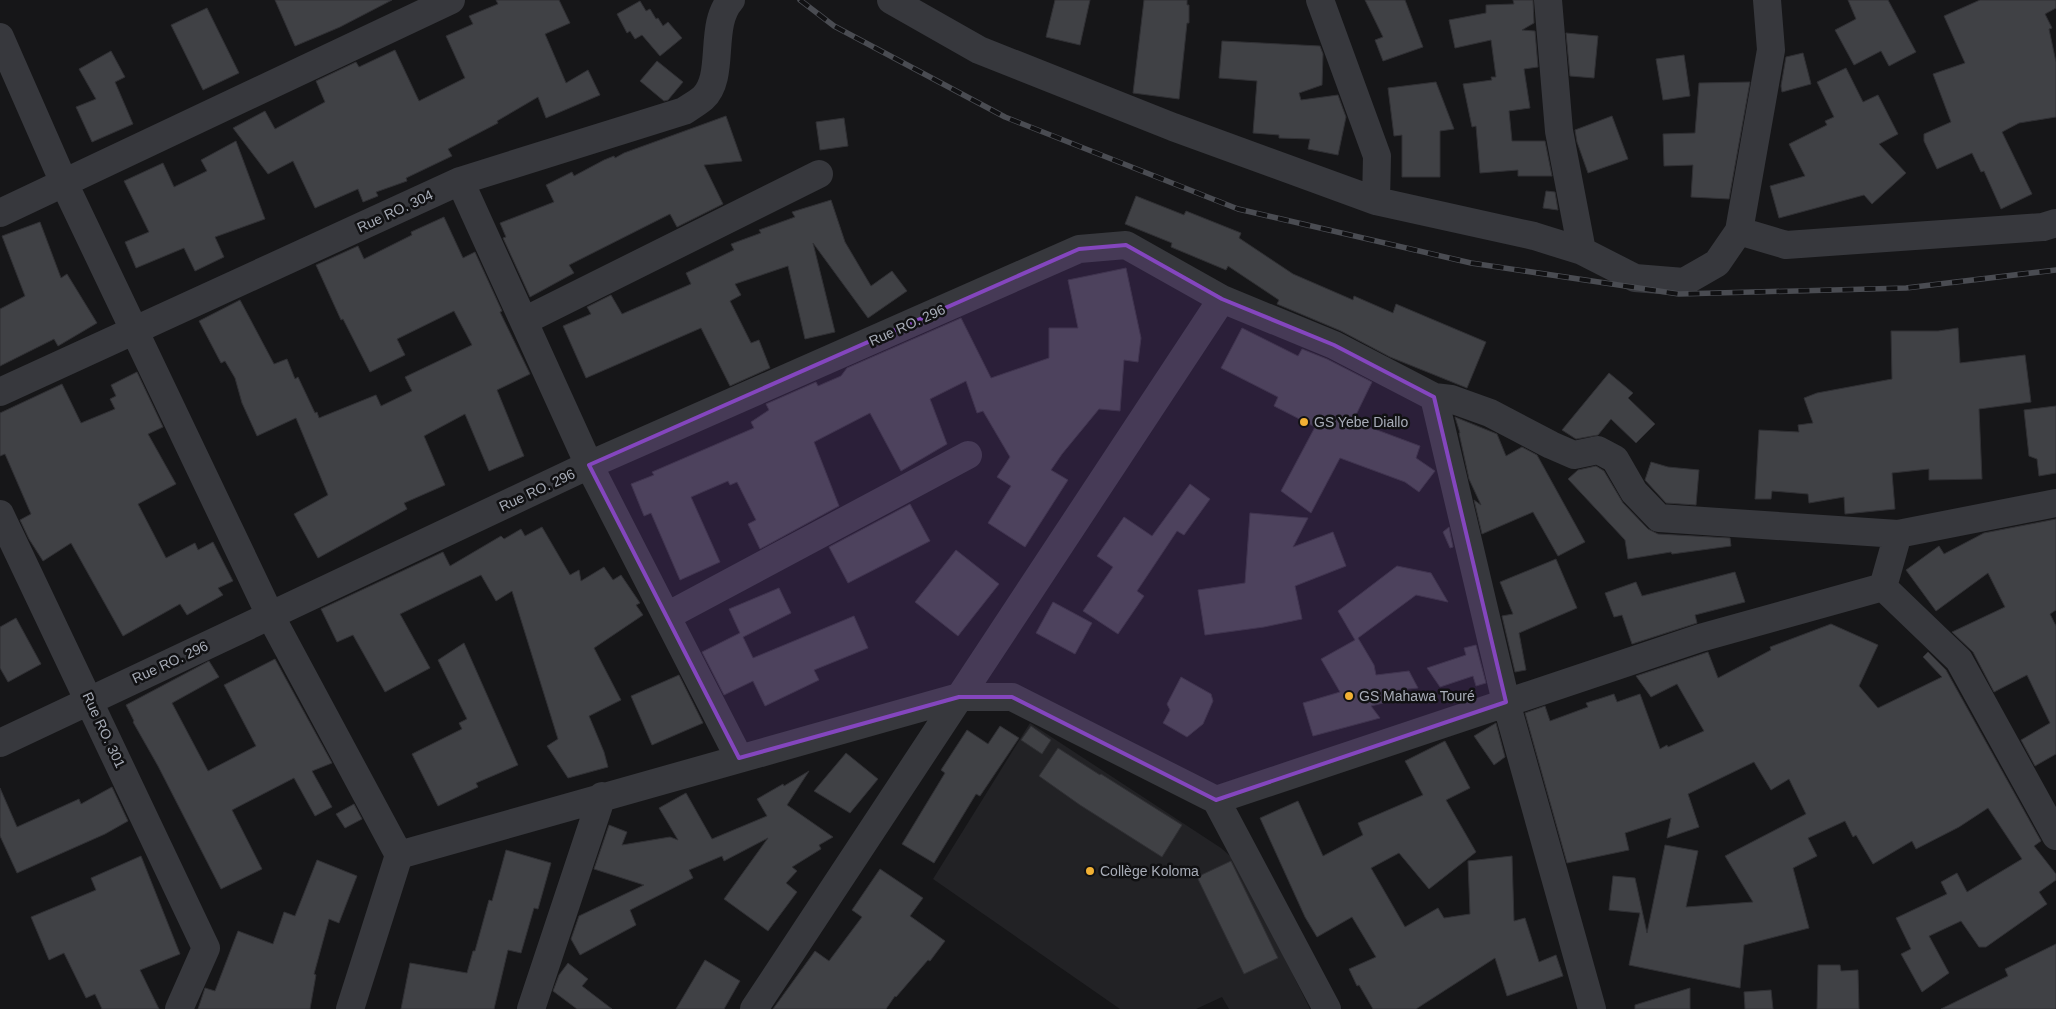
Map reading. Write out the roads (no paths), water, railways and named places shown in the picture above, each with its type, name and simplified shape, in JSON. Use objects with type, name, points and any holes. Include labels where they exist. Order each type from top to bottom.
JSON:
[{"type":"street","points":[[0,213],[452,0]]},
{"type":"street","name":"Rue RO. 304","points":[[0,392],[460,180],[684,112],[704,97],[714,80],[719,28],[727,4],[731,0]]},
{"type":"street","points":[[891,0],[979,50],[1173,127],[1376,201],[1534,236],[1582,251],[1635,278],[1684,282],[1717,263],[1739,231],[1772,50],[1767,0]]},
{"type":"street","points":[[1320,0],[1377,156],[1376,201]]},
{"type":"street","points":[[1548,0],[1559,131],[1582,251]]},
{"type":"street","points":[[0,37],[64,183],[270,614],[399,855],[350,1009]]},
{"type":"street","points":[[524,320],[819,174]]},
{"type":"street","points":[[460,180],[589,465],[739,758]]},
{"type":"street","points":[[1739,231],[1786,245],[2043,227],[2056,223]]},
{"type":"street","name":"Rue RO. 296","points":[[0,743],[589,465],[1079,249],[1126,245],[1222,299],[1334,345],[1434,397],[1451,399],[1490,413],[1574,456],[1598,450],[1615,459],[1634,492],[1659,518],[1898,534],[2056,503]]},
{"type":"street","points":[[754,1009],[1222,299]]},
{"type":"street","points":[[1434,397],[1506,702],[1592,1009]]},
{"type":"street","points":[[667,616],[968,455]]},
{"type":"street","name":"Rue RO. 301","points":[[2,525],[89,700],[206,948],[179,1009]]},
{"type":"street","points":[[1883,587],[1898,534]]},
{"type":"street","points":[[1216,800],[1700,638],[1883,587]]},
{"type":"street","points":[[1883,587],[1959,660],[2056,836]]},
{"type":"street","points":[[399,855],[602,796],[959,697],[1012,697],[1216,800],[1327,1009]]},
{"type":"street","points":[[531,1009],[602,796]]},
{"type":"railway","points":[[800,0],[834,26],[1005,117],[1238,209],[1471,263],[1679,294],[1906,288],[2056,270]]},
{"type":"place","name":"GS Yebe Diallo","points":[[1304,422]]},
{"type":"place","name":"GS Mahawa Touré","points":[[1349,696]]},
{"type":"place","name":"Collège Koloma","points":[[1090,871]]}]
